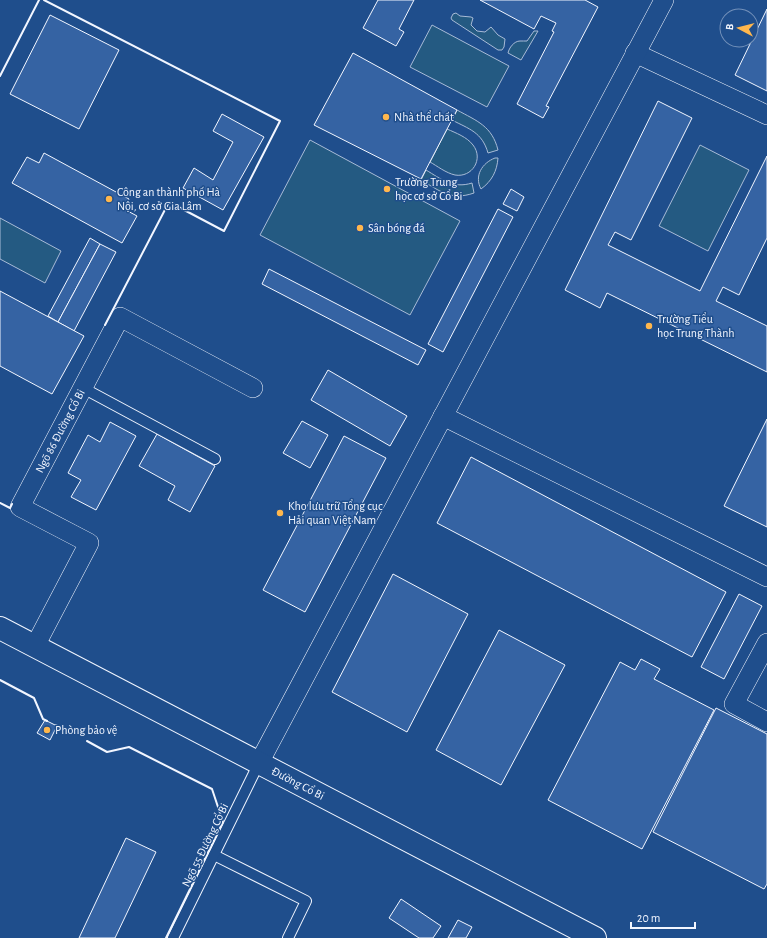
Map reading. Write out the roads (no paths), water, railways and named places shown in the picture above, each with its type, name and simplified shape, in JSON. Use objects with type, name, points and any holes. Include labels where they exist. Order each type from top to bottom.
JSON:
[{"type":"main road","name":"Đường Cổ Bi","points":[[0,628],[595,938]]},
{"type":"street","points":[[259,763],[664,0]]},
{"type":"street","points":[[635,53],[767,115]]},
{"type":"street","name":"Ngõ 86 Đường Cổ Bi","points":[[35,646],[89,543],[20,507],[120,317],[253,388]]},
{"type":"street","points":[[443,416],[767,577]]},
{"type":"street","points":[[767,644],[734,704],[767,722]]},
{"type":"lane","points":[[83,388],[216,459]]},
{"type":"lane","name":"Ngõ 55 Đường Cổ Bi","points":[[174,938],[259,763]]},
{"type":"lane","points":[[214,856],[306,901],[288,938]]},
{"type":"place","name":"Nhà thể chất","points":[[386,117]]},
{"type":"place","name":"Trường Trung học cơ sở Cổ Bi","points":[[387,189]]},
{"type":"place","name":"Công an thành phố Hà Nội, cơ sở Gia Lâm","points":[[109,199]]},
{"type":"place","name":"Sân bóng đá","points":[[360,228]]},
{"type":"place","name":"Trường Tiểu học Trung Thành","points":[[649,326]]},
{"type":"place","name":"Kho lưu trữ Tổng cục Hải quan Việt Nam","points":[[280,513]]},
{"type":"place","name":"Phòng bảo vệ","points":[[47,730]]}]
